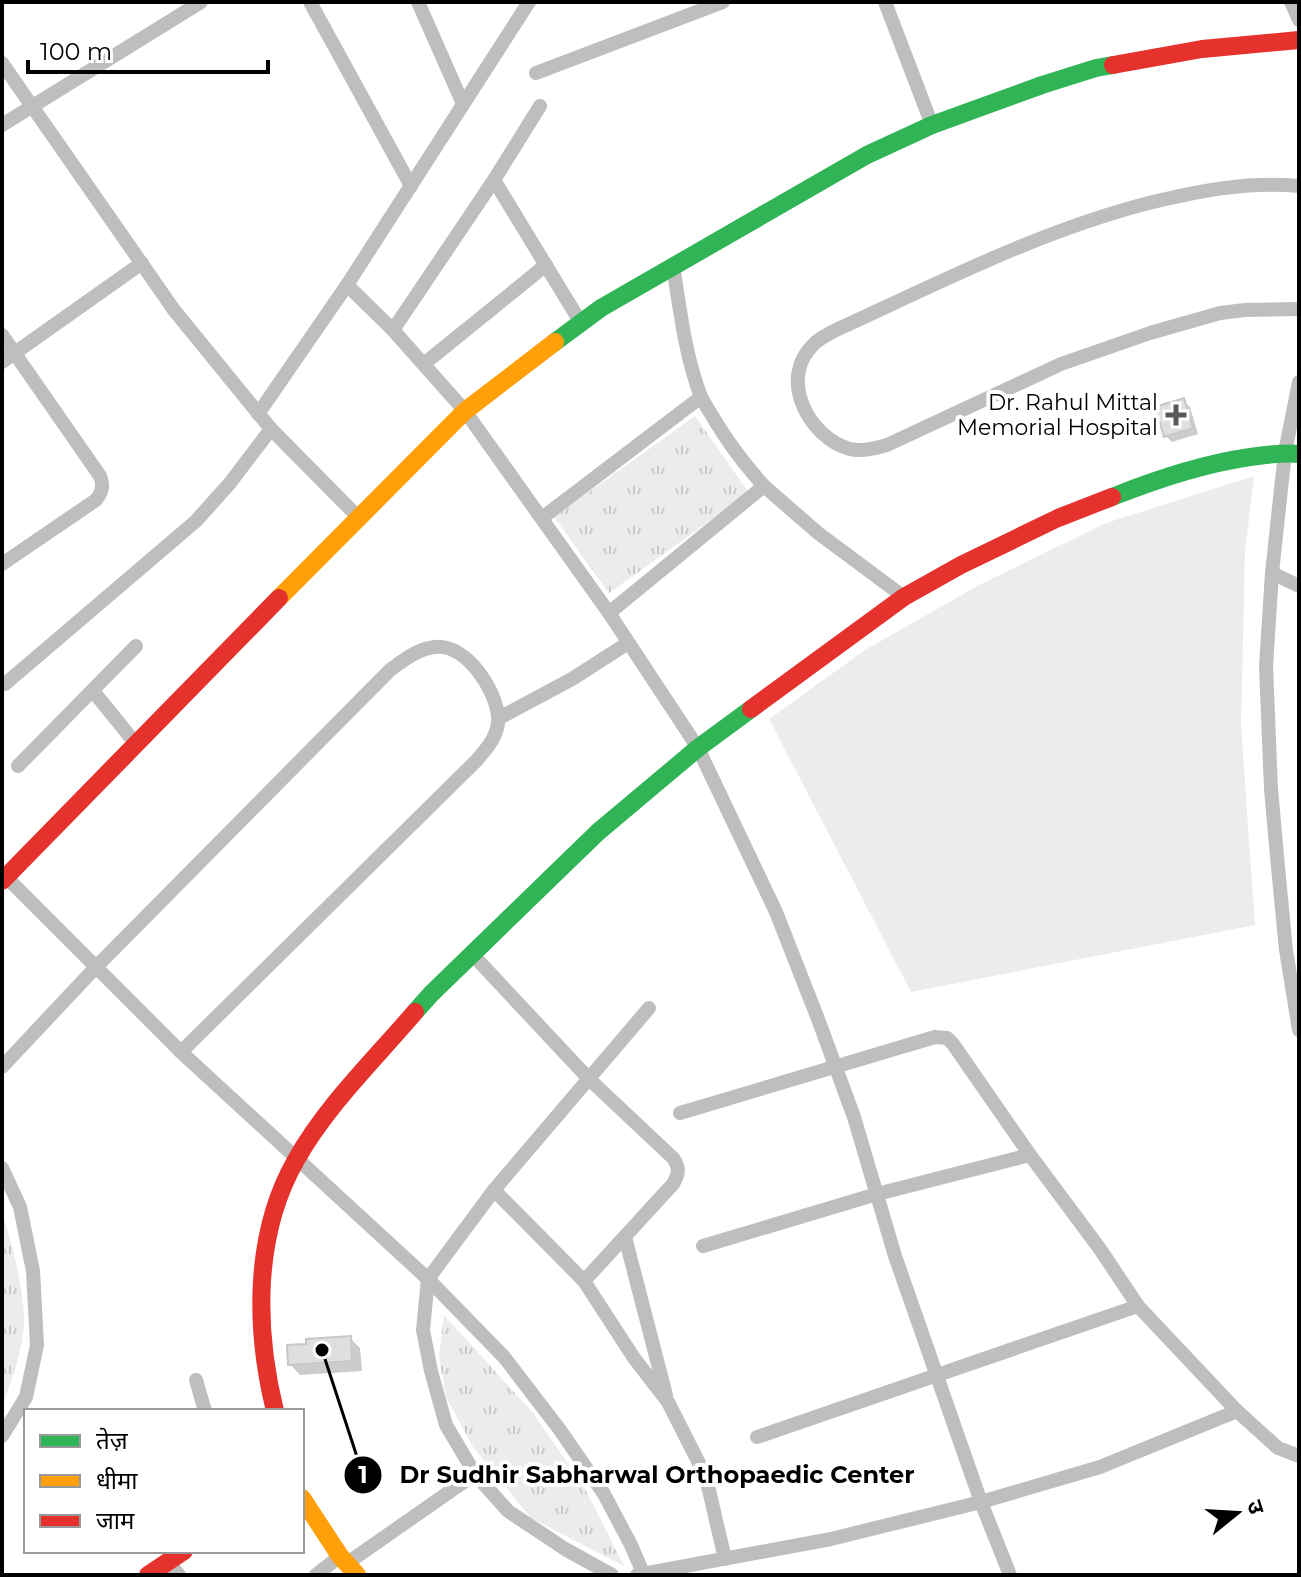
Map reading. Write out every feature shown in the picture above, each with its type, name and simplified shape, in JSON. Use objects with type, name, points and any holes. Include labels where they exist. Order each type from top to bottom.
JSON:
[{"type":"street","points":[[2,125],[201,2]]},
{"type":"street","points":[[310,2],[411,186]]},
{"type":"street","points":[[418,2],[463,104]]},
{"type":"street","points":[[511,2],[519,17]]},
{"type":"street","points":[[258,414],[347,285],[529,2]]},
{"type":"street","points":[[536,73],[723,2]]},
{"type":"street","points":[[885,2],[932,125]]},
{"type":"street","points":[[1291,2],[1299,20]]},
{"type":"street","points":[[1237,1411],[1100,1467],[981,1502],[831,1539],[641,1574],[631,1545],[604,1494],[504,1357],[428,1279],[181,1052],[4,879],[465,411],[601,308],[867,155],[932,125],[1096,68],[1202,49],[1299,40]]},
{"type":"street","points":[[2,63],[174,310],[271,429],[360,519]]},
{"type":"street","points":[[393,330],[540,106]]},
{"type":"street","points":[[494,180],[581,323]]},
{"type":"street","points":[[1299,186],[1244,186],[1204,191],[1080,223],[998,256],[834,331],[813,345],[796,375],[803,407],[813,425],[835,443],[853,450],[874,449],[1061,364],[1150,333],[1220,313],[1299,309]]},
{"type":"street","points":[[8,357],[142,263]]},
{"type":"street","points":[[425,363],[546,265]]},
{"type":"street","points":[[673,265],[691,367],[701,397],[738,457],[764,486],[829,542],[904,597]]},
{"type":"street","points":[[347,285],[425,363],[465,411],[609,613],[698,748],[776,912],[818,1019],[854,1117],[895,1256],[981,1502],[1010,1575]]},
{"type":"street","points":[[2,335],[8,357],[103,483],[102,492],[96,500],[3,562]]},
{"type":"street","points":[[1299,382],[1292,453],[1272,573],[1266,666],[1271,789],[1286,950],[1299,1030]]},
{"type":"street","points":[[542,518],[701,397]]},
{"type":"street","points":[[5,684],[196,521],[271,429]]},
{"type":"street","points":[[274,1409],[261,1323],[263,1264],[278,1196],[296,1159],[325,1116],[431,994],[598,832],[698,748],[904,597],[961,565],[1058,518],[1153,481],[1224,461],[1292,453]]},
{"type":"street","points":[[609,613],[764,486]]},
{"type":"street","points":[[1272,573],[1299,586]]},
{"type":"street","points":[[499,718],[572,679],[628,643]]},
{"type":"street","points":[[18,766],[136,646]]},
{"type":"street","points":[[2,1067],[96,967],[390,670],[414,653],[437,647],[461,654],[479,670],[491,694],[499,718],[493,740],[477,760],[181,1052]]},
{"type":"street","points":[[93,691],[136,744]]},
{"type":"street","points":[[473,955],[589,1079],[678,1165],[678,1175],[673,1184],[584,1281]]},
{"type":"street","points":[[612,1575],[565,1549],[508,1511],[475,1474],[446,1425],[423,1330],[428,1279],[494,1190],[649,1008]]},
{"type":"street","points":[[680,1113],[935,1037],[947,1038],[1138,1306],[1237,1411],[1278,1448],[1299,1456]]},
{"type":"street","points":[[703,1246],[877,1194],[1030,1155]]},
{"type":"street","points":[[2,1168],[20,1207],[33,1271],[37,1345],[26,1397],[2,1436]]},
{"type":"street","points":[[494,1190],[584,1281],[634,1358],[668,1402],[703,1471],[725,1559]]},
{"type":"street","points":[[625,1237],[668,1402]]},
{"type":"street","points":[[757,1437],[1138,1306]]},
{"type":"street","points":[[196,1380],[204,1409]]},
{"type":"street","points":[[316,1575],[348,1565],[475,1474]]},
{"type":"street","points":[[304,1501],[348,1565]]},
{"type":"street","points":[[148,1575],[173,1568]]},
{"type":"green space","points":[[695,416],[749,493],[609,593],[554,517]]},
{"type":"green space","points":[[1254,476],[1245,553],[1241,725],[1255,925],[911,992],[769,719],[865,650],[981,584],[1106,523]]},
{"type":"green space","points":[[2,1211],[19,1276],[24,1327],[20,1351],[2,1408]]},
{"type":"green space","points":[[444,1315],[533,1413],[584,1487],[624,1566],[531,1518],[473,1447],[446,1397],[439,1357]]},
{"type":"building","points":[[1184,398],[1193,428],[1164,437],[1155,407]]},
{"type":"building","points":[[351,1336],[352,1361],[288,1365],[287,1345],[306,1344],[306,1339]]},
{"type":"traffic: fast","points":[[555,342],[601,308],[867,155],[932,125],[1042,85],[1113,65]]},
{"type":"traffic: fast","points":[[1112,497],[1163,478],[1215,464],[1250,457],[1299,454]]},
{"type":"traffic: fast","points":[[415,1012],[598,832],[698,748],[751,709]]},
{"type":"traffic: slow","points":[[279,598],[465,411],[555,342]]},
{"type":"traffic: slow","points":[[304,1501],[340,1556],[357,1575]]},
{"type":"traffic: jam","points":[[1113,65],[1202,49],[1299,40]]},
{"type":"traffic: jam","points":[[751,709],[904,597],[961,565],[1058,518],[1112,497]]},
{"type":"traffic: jam","points":[[2,881],[279,598]]},
{"type":"traffic: jam","points":[[275,1409],[264,1348],[262,1283],[265,1251],[282,1189],[296,1160],[322,1121],[415,1012]]},
{"type":"traffic: jam","points":[[148,1575],[181,1553]]},
{"type":"place","name":"Dr. Rahul Mittal Memorial Hospital","points":[[1176,415]]},
{"type":"place","name":"Dr Sudhir Sabharwal Orthopaedic Center","points":[[322,1350]]}]
